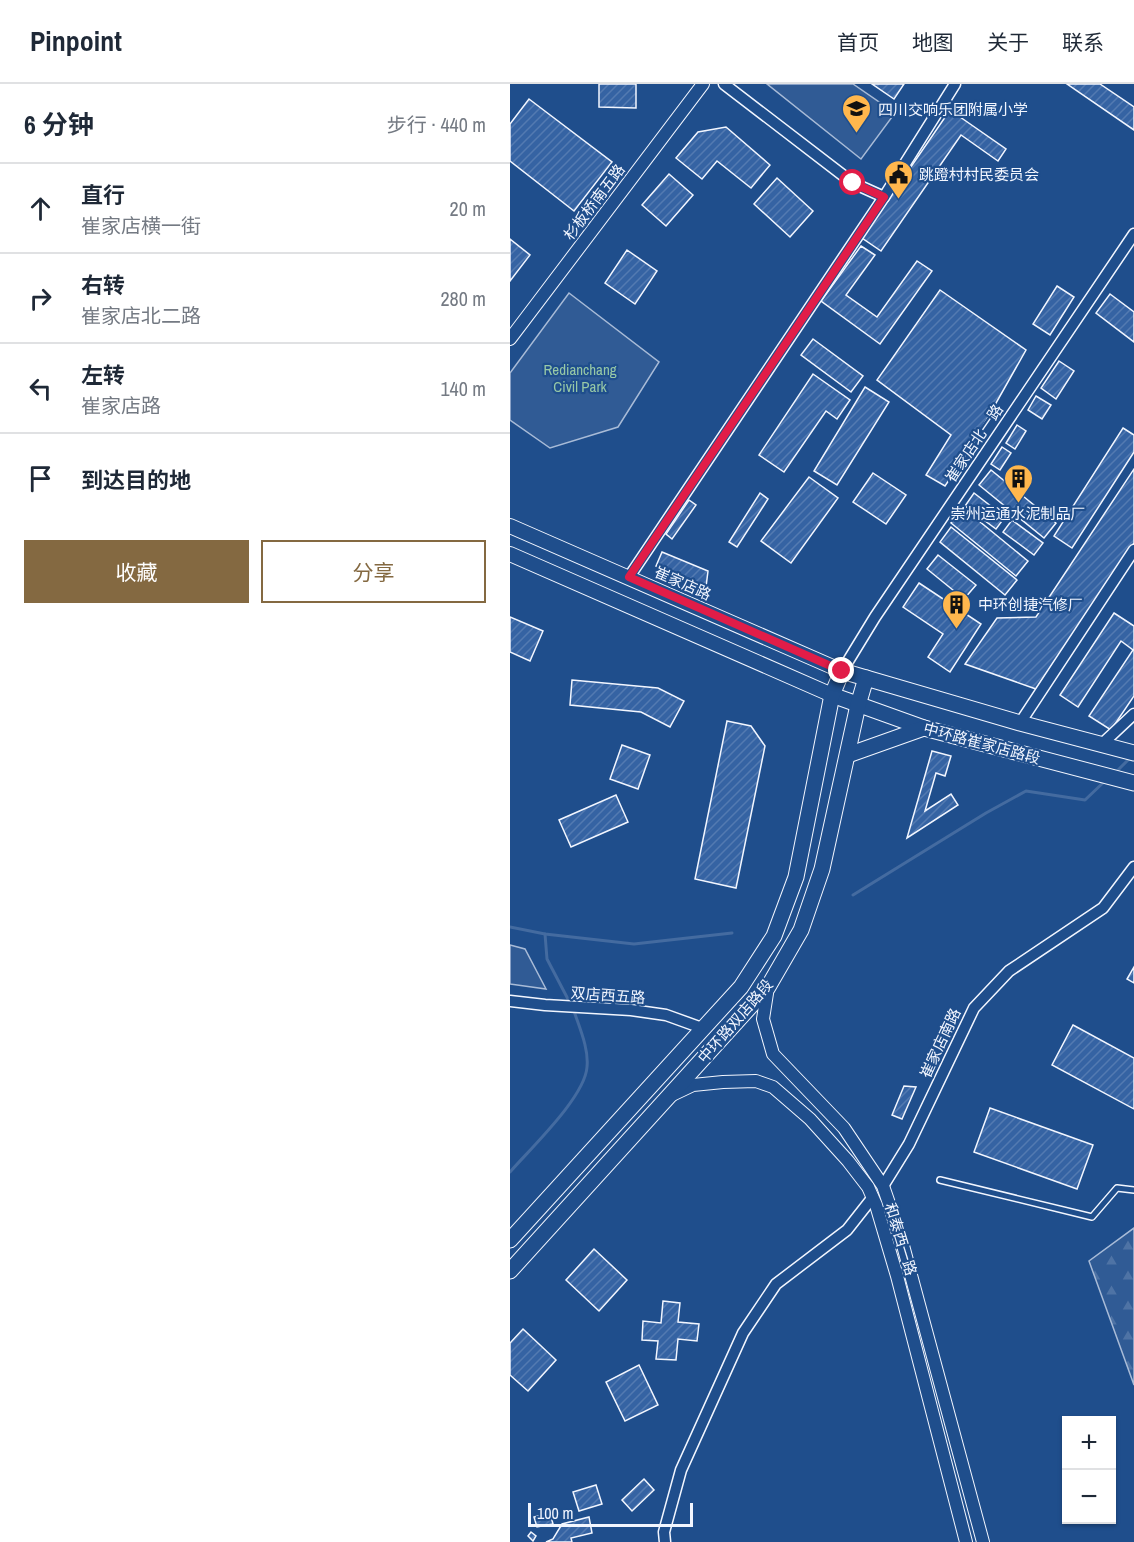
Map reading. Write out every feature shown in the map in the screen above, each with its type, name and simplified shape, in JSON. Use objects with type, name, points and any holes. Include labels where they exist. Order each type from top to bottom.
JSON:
[{"type":"main road","name":"崔家店路","points":[[510,526],[842,671]]},
{"type":"main road","points":[[510,554],[832,695]]},
{"type":"main road","name":"中环路崔家店路段","points":[[842,671],[1020,723],[1134,753]]},
{"type":"main road","name":"中环路双店路段","points":[[510,1240],[741,987],[774,936],[796,877],[832,695],[842,671]]},
{"type":"main road","name":"中环路双店路段","points":[[510,1271],[768,987],[801,930],[822,869],[866,678]]},
{"type":"main road","name":"中环路崔家店路段","points":[[832,695],[924,728],[1134,783]]},
{"type":"main road","points":[[848,755],[924,728]]},
{"type":"street","name":"杉板桥南五路","points":[[510,339],[703,84]]},
{"type":"street","points":[[724,84],[853,183],[884,197]]},
{"type":"street","points":[[629,577],[884,197],[955,84]]},
{"type":"street","name":"崔家店北一路","points":[[842,671],[881,607],[1134,234]]},
{"type":"street","points":[[1020,723],[1134,550]]},
{"type":"street","points":[[1106,746],[1134,714]]},
{"type":"street","name":"崔家店南路","points":[[883,1186],[909,1144],[974,1008],[1009,971],[1103,908],[1134,867]]},
{"type":"street","name":"和泰西一路","points":[[768,987],[763,1018],[773,1054],[844,1128],[883,1186],[901,1238],[983,1542]]},
{"type":"street","name":"双店西五路","points":[[510,1001],[631,1010],[666,1015],[702,1028]]},
{"type":"street","name":"和泰西一路","points":[[665,1098],[693,1085],[756,1081],[773,1087],[810,1119],[868,1187],[897,1276],[966,1542]]},
{"type":"street","points":[[665,1542],[664,1532],[681,1470],[743,1333],[776,1284],[847,1230],[873,1197]]},
{"type":"lane","points":[[940,1180],[1092,1217],[1117,1188],[1134,1190]]},
{"type":"green space","points":[[1134,1228],[1134,1385],[1089,1261]]},
{"type":"shaded area","points":[[767,84],[853,84],[895,113],[861,159]]},
{"type":"shaded area","name":"Redianchang Civil Park","points":[[569,293],[659,362],[618,427],[550,448],[510,420],[510,373]]},
{"type":"shaded area","points":[[510,945],[525,949],[546,989],[510,984]]},
{"type":"building","points":[[599,84],[636,84],[636,108],[599,107]]},
{"type":"building","points":[[872,84],[904,84],[894,99]]},
{"type":"building","points":[[1067,84],[1100,84],[1134,107],[1134,130]]},
{"type":"building","points":[[529,99],[612,162],[574,211],[510,161],[510,124]]},
{"type":"building","points":[[950,110],[1006,149],[998,161],[961,135],[881,251],[862,238]]},
{"type":"building","points":[[726,127],[770,165],[751,188],[717,161],[702,179],[676,158],[698,132]]},
{"type":"building","points":[[669,174],[693,195],[666,226],[642,205]]},
{"type":"building","points":[[777,178],[813,211],[790,237],[754,204]]},
{"type":"building","points":[[510,239],[530,255],[510,281]]},
{"type":"building","points":[[861,246],[875,255],[846,295],[877,317],[917,261],[932,271],[880,344],[821,301]]},
{"type":"building","points":[[627,250],[657,271],[635,304],[605,283]]},
{"type":"building","points":[[1057,286],[1074,297],[1050,335],[1033,324]]},
{"type":"building","points":[[940,290],[1026,350],[970,449],[945,486],[926,475],[951,435],[877,380]]},
{"type":"building","points":[[1110,294],[1134,312],[1134,342],[1096,313]]},
{"type":"building","points":[[813,339],[863,376],[851,392],[801,355]]},
{"type":"building","points":[[1059,361],[1074,371],[1056,399],[1041,388]]},
{"type":"building","points":[[813,374],[850,400],[837,419],[826,411],[784,472],[759,455]]},
{"type":"building","points":[[865,387],[889,402],[837,485],[814,471]]},
{"type":"building","points":[[1036,396],[1051,405],[1042,419],[1028,410]]},
{"type":"building","points":[[1017,425],[1026,431],[1015,449],[1006,443]]},
{"type":"building","points":[[1123,428],[1134,435],[1134,452],[1072,548],[1054,536]]},
{"type":"building","points":[[1002,447],[1011,453],[1000,470],[991,464]]},
{"type":"building","points":[[1134,469],[1134,543],[1036,689],[965,664],[997,618],[1036,617]]},
{"type":"building","name":"崇州运通水泥制品厂","points":[[991,470],[1056,523],[1044,538],[979,485]]},
{"type":"building","points":[[873,473],[906,495],[886,524],[853,502]]},
{"type":"building","points":[[809,477],[838,498],[791,563],[761,541]]},
{"type":"building","points":[[760,493],[768,499],[737,547],[729,542]]},
{"type":"building","points":[[974,493],[1005,517],[996,529],[965,506]]},
{"type":"building","points":[[689,500],[696,505],[672,539],[666,534]]},
{"type":"building","points":[[963,508],[1028,561],[1016,576],[951,523]]},
{"type":"building","points":[[1012,520],[1043,543],[1034,555],[1003,532]]},
{"type":"building","points":[[951,527],[1017,580],[1005,595],[940,542]]},
{"type":"building","points":[[662,552],[708,571],[706,587],[656,566]]},
{"type":"building","points":[[938,555],[976,585],[964,599],[927,569]]},
{"type":"building","name":"中环创捷汽修厂","points":[[919,583],[981,624],[950,672],[928,657],[943,634],[903,607]]},
{"type":"building","points":[[1114,613],[1134,626],[1134,696],[1111,730],[1089,716],[1133,650],[1121,641],[1078,707],[1060,695]]},
{"type":"building","points":[[510,617],[543,631],[530,661],[510,652]]},
{"type":"building","points":[[572,680],[658,688],[684,701],[670,727],[641,712],[570,705]]},
{"type":"building","points":[[727,721],[751,726],[765,746],[736,888],[695,879]]},
{"type":"building","points":[[622,745],[650,755],[638,789],[610,779]]},
{"type":"building","points":[[932,751],[951,756],[945,776],[936,773],[925,811],[951,794],[958,805],[907,838]]},
{"type":"building","points":[[616,795],[628,822],[571,847],[559,820]]},
{"type":"building","points":[[1134,967],[1134,983],[1127,979]]},
{"type":"building","points":[[1073,1025],[1134,1058],[1134,1109],[1052,1065]]},
{"type":"building","points":[[904,1086],[916,1087],[902,1119],[892,1115]]},
{"type":"building","points":[[990,1108],[1093,1145],[1077,1189],[974,1152]]},
{"type":"building","points":[[594,1249],[627,1280],[599,1311],[566,1280]]},
{"type":"building","points":[[663,1301],[680,1303],[678,1322],[699,1324],[697,1341],[678,1339],[676,1360],[656,1359],[658,1341],[642,1340],[643,1321],[661,1323]]},
{"type":"building","points":[[523,1329],[556,1360],[528,1391],[510,1375],[510,1343]]},
{"type":"building","points":[[639,1365],[658,1405],[625,1421],[606,1382]]},
{"type":"building","points":[[644,1479],[654,1490],[632,1511],[622,1500]]},
{"type":"building","points":[[596,1485],[602,1504],[579,1511],[573,1492]]},
{"type":"building","points":[[550,1513],[553,1524],[537,1527],[534,1517]]},
{"type":"building","points":[[589,1517],[592,1533],[571,1538],[572,1542],[546,1542],[553,1539],[562,1524]]},
{"type":"building","points":[[531,1532],[536,1536],[533,1541],[528,1536]]},
{"type":"waterway","points":[[1116,772],[1130,758]]},
{"type":"waterway","points":[[853,895],[1026,791],[1085,800],[1106,780]]},
{"type":"waterway","points":[[510,927],[545,934],[634,944],[732,933]]},
{"type":"waterway","points":[[545,934],[547,959],[570,1003]]},
{"type":"waterway","points":[[510,1172],[567,1107],[584,1079],[587,1067],[586,1052],[573,1008]]},
{"type":"place","name":"四川交响乐团附属小学","points":[[857,134]]},
{"type":"place","name":"跳蹬村村民委员会","points":[[898,200]]},
{"type":"place","name":"崇州运通水泥制品厂","points":[[1018,504]]},
{"type":"place","name":"中环创捷汽修厂","points":[[957,630]]},
{"type":"route","points":[[842,671],[629,577],[884,197],[853,183]]}]
